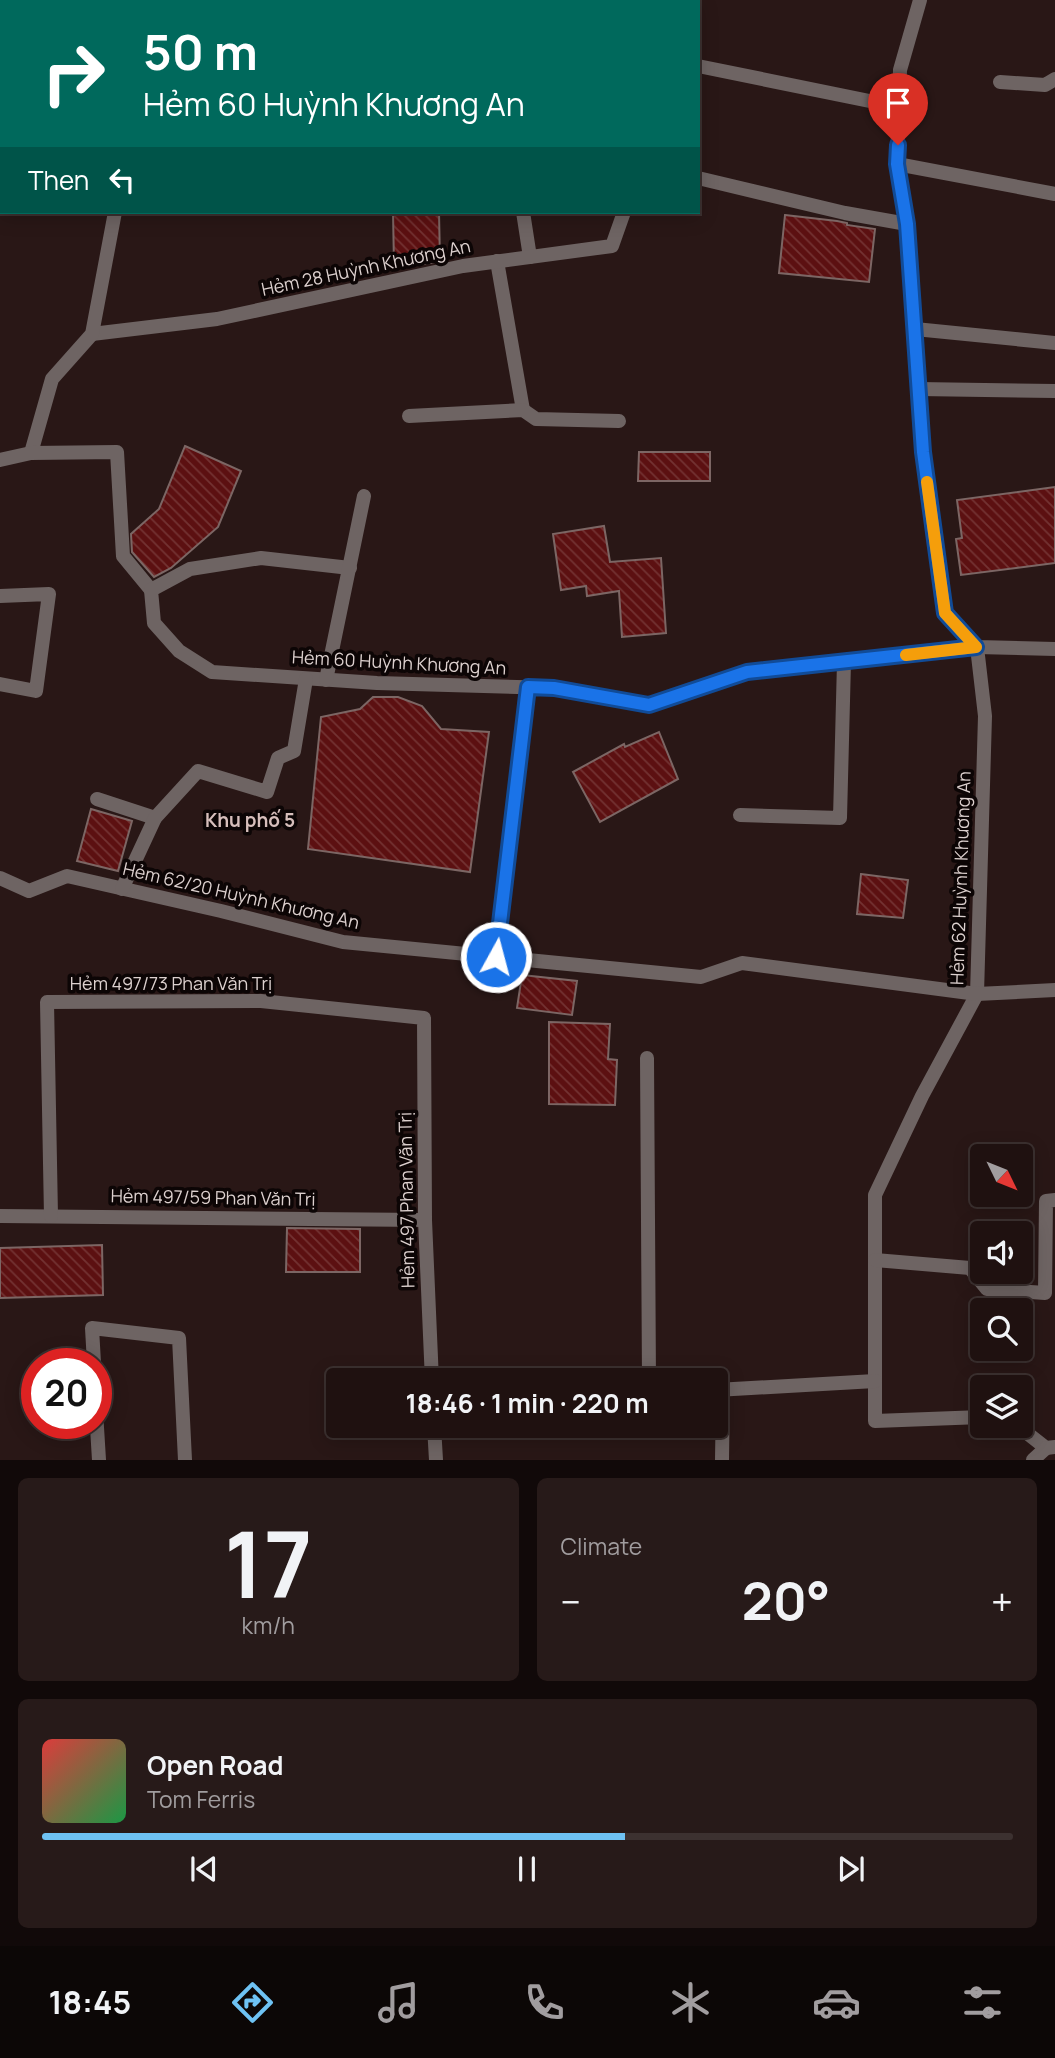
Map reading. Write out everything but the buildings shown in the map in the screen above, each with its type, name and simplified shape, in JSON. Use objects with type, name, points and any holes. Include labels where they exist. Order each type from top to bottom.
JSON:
[{"type":"street","points":[[920,0],[900,70],[897,164],[907,224],[923,452],[945,613],[976,647]]},
{"type":"street","points":[[700,66],[899,107]]},
{"type":"street","points":[[1000,82],[1045,85],[1055,79]]},
{"type":"street","points":[[897,164],[1055,194]]},
{"type":"street","points":[[700,178],[845,213],[907,224]]},
{"type":"street","points":[[31,453],[52,379],[92,334],[116,214]]},
{"type":"street","points":[[523,214],[530,257]]},
{"type":"street","name":"Hẻm 28 Huỳnh Khương An","points":[[92,334],[218,319],[463,265],[612,246],[623,214]]},
{"type":"street","points":[[497,261],[523,410]]},
{"type":"street","points":[[915,329],[1055,343]]},
{"type":"street","points":[[918,389],[1055,391]]},
{"type":"street","points":[[409,416],[523,410],[536,419],[620,421]]},
{"type":"street","points":[[0,460],[31,453],[117,452],[123,556],[151,590],[190,569],[261,558],[350,568]]},
{"type":"street","points":[[326,680],[364,496]]},
{"type":"street","name":"Hẻm 60 Huỳnh Khương An","points":[[151,590],[154,623],[179,651],[212,672],[326,680],[554,688],[649,705],[747,672],[976,647],[1055,649]]},
{"type":"street","points":[[0,596],[49,594],[36,691],[0,684]]},
{"type":"street","name":"Hẻm 62 Huỳnh Khương An","points":[[970,1417],[875,1421],[874,1260],[875,1195],[922,1096],[977,994],[985,716],[976,647]]},
{"type":"street","points":[[740,815],[840,818],[844,662]]},
{"type":"street","points":[[122,889],[155,818],[198,771],[267,792],[278,758],[295,751],[306,679]]},
{"type":"street","points":[[496,957],[528,687]]},
{"type":"street","points":[[97,799],[155,818]]},
{"type":"street","name":"Hẻm 62/20 Huỳnh Khương An","points":[[0,878],[29,891],[67,876],[221,911],[343,943],[701,977],[742,963],[977,994],[1055,989]]},
{"type":"street","name":"Hẻm 497/73 Phan Văn Trị","points":[[51,1216],[47,1002],[261,1001],[424,1018]]},
{"type":"street","name":"Hẻm 497 Phan Văn Trị","points":[[424,1018],[425,1220],[431,1368]]},
{"type":"street","points":[[647,1058],[649,1368]]},
{"type":"street","points":[[874,1260],[970,1268],[987,1289],[1045,1293],[1046,1201],[1055,1200]]},
{"type":"street","name":"Hẻm 497/59 Phan Văn Trị","points":[[0,1216],[425,1220]]},
{"type":"street","points":[[93,1348],[92,1328],[179,1338],[186,1460]]},
{"type":"street","points":[[728,1389],[875,1381]]},
{"type":"street","points":[[1033,1436],[1051,1448],[1033,1460]]},
{"type":"street","points":[[435,1438],[436,1460]]},
{"type":"street","points":[[721,1438],[722,1460]]},
{"type":"street","points":[[98,1439],[99,1460]]},
{"type":"slow traffic","points":[[906,655],[976,647],[945,613],[927,482]]},
{"type":"district","name":"Khu phố 5","points":[[250,820]]},
{"type":"route","points":[[496,957],[528,687],[554,688],[649,705],[747,672],[976,647],[945,613],[923,452],[907,224],[897,164],[898,145]]}]
